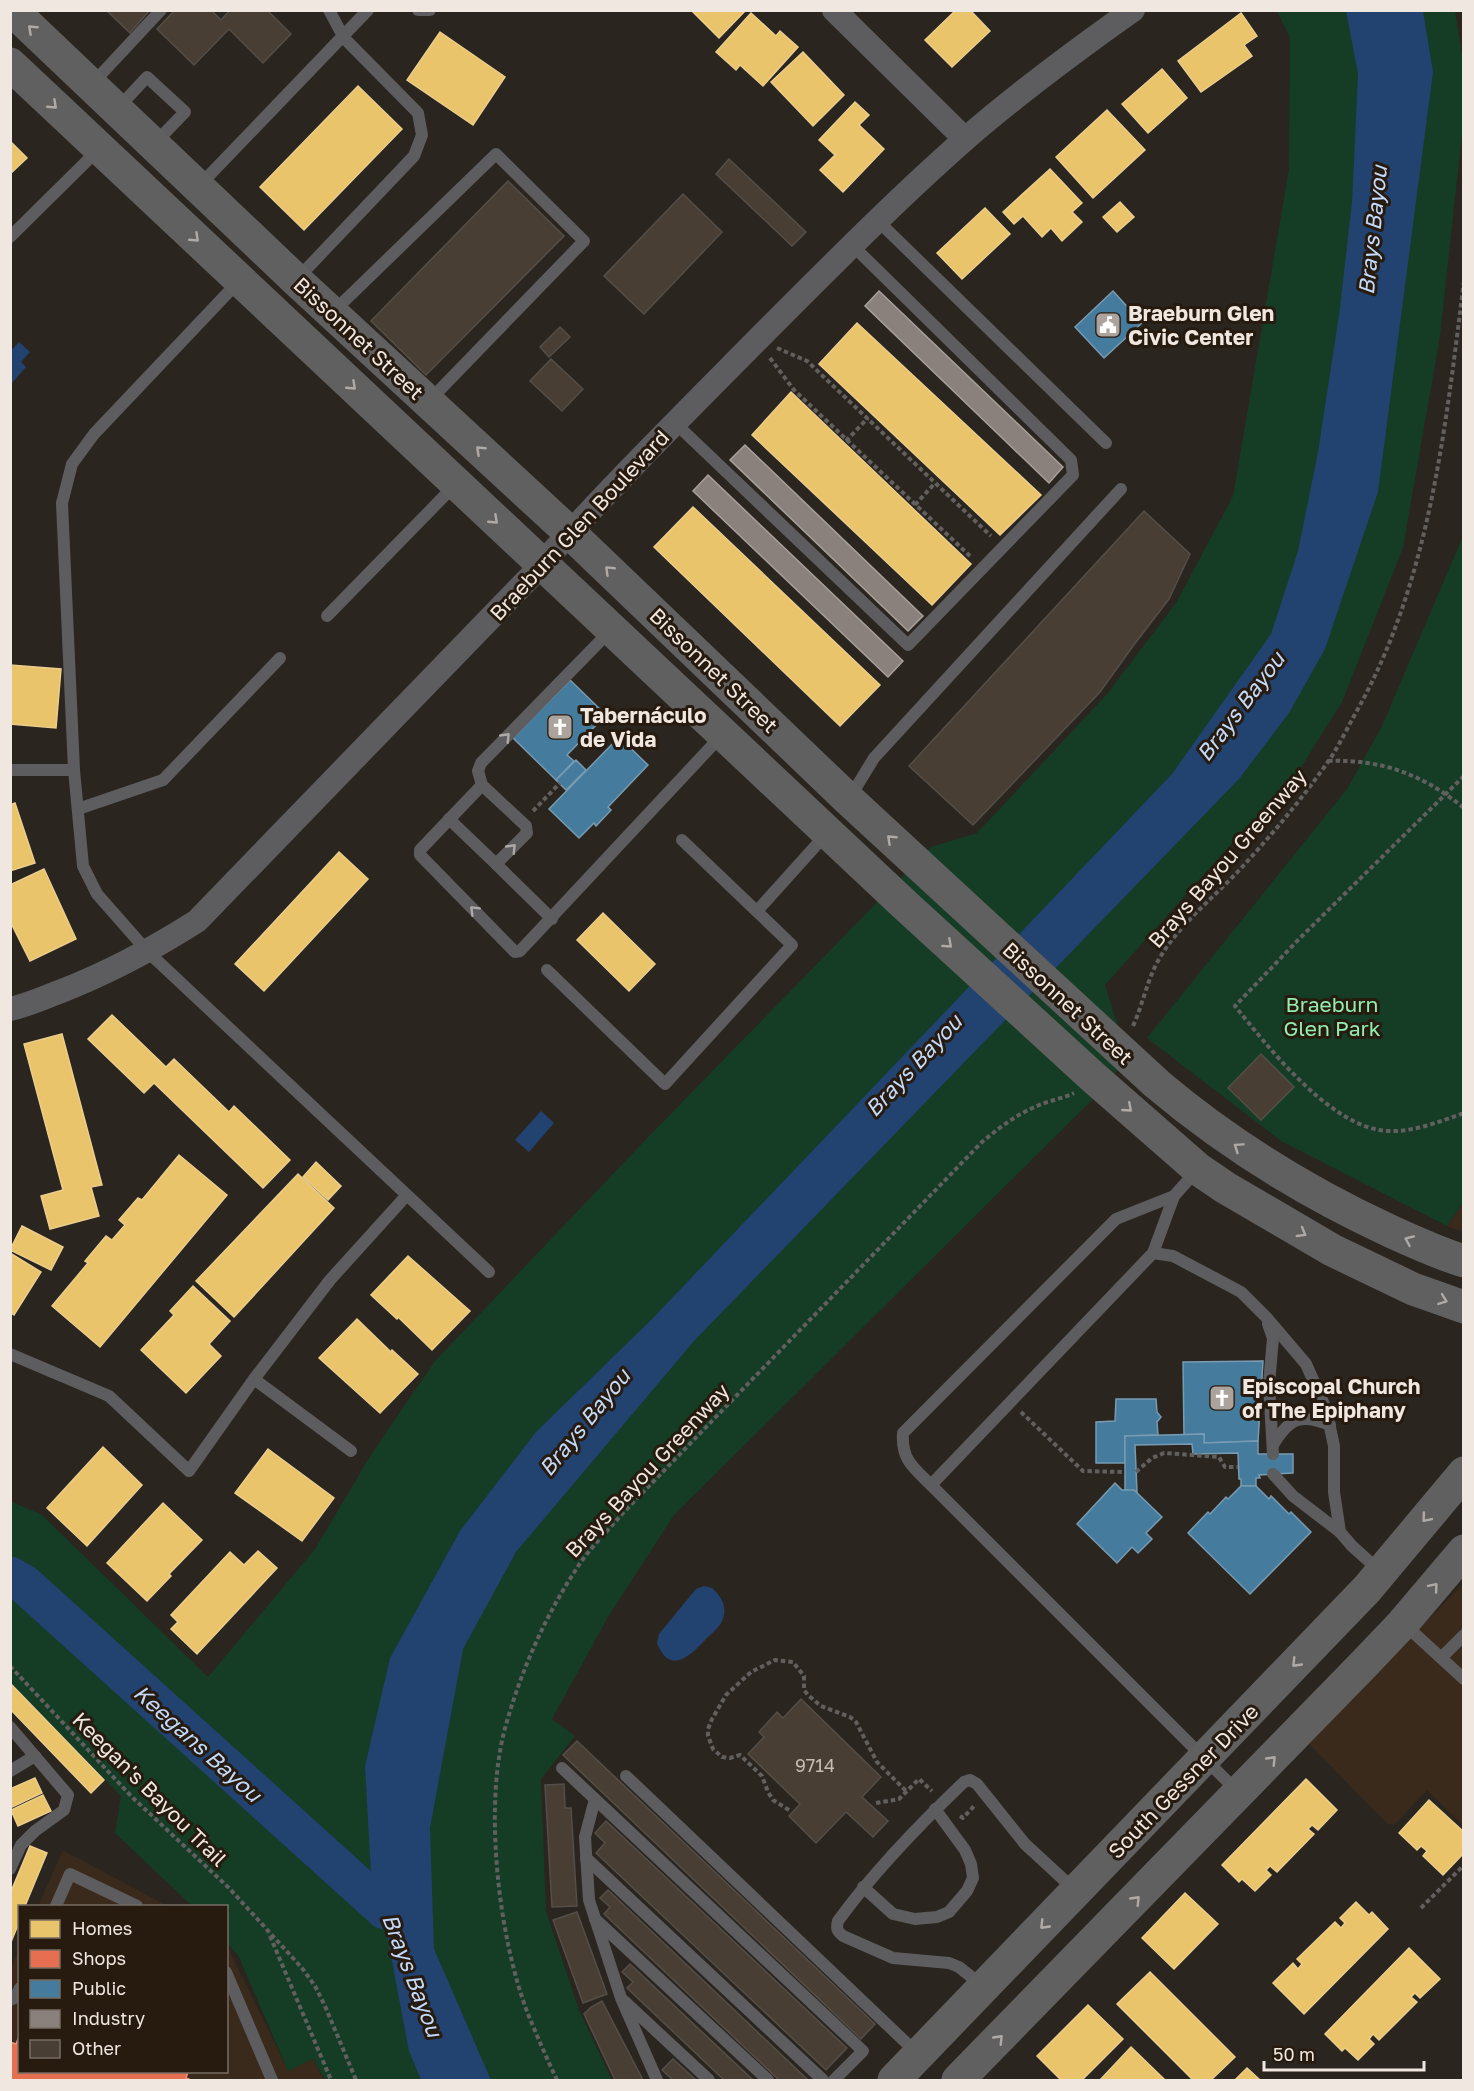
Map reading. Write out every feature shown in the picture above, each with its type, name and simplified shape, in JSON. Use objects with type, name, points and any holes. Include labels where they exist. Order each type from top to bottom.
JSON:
[{"type":"main road","name":"Bissonnet Street","points":[[12,10],[296,280],[569,532],[849,800],[934,878],[1121,1037],[1195,1116],[1278,1172],[1351,1213],[1462,1256]]},
{"type":"main road","name":"Bissonnet Street","points":[[17,77],[99,148],[825,829],[1082,1080],[1198,1169],[1259,1208],[1352,1260],[1413,1289],[1464,1307]]},
{"type":"main road","points":[[99,148],[122,114]]},
{"type":"main road","points":[[324,360],[342,322]]},
{"type":"main road","points":[[825,829],[849,800]]},
{"type":"main road","points":[[1259,1208],[1278,1172]]},
{"type":"main road","name":"South Gessner Drive","points":[[894,2080],[1374,1581],[1464,1473]]},
{"type":"main road","points":[[958,2080],[1240,1794],[1403,1623],[1464,1551]]},
{"type":"main road","points":[[1374,1581],[1403,1623]]},
{"type":"main road","points":[[919,2055],[949,2080]]},
{"type":"street","points":[[834,10],[965,140]]},
{"type":"street","name":"Braeburn Glen Boulevard","points":[[10,1009],[82,983],[148,952],[197,921],[541,564],[569,532],[852,245],[965,140],[1090,40],[1133,10]]},
{"type":"lane","points":[[91,84],[161,10]]},
{"type":"lane","points":[[296,280],[414,156],[422,135],[418,113],[344,38],[329,10]]},
{"type":"lane","points":[[199,187],[344,38],[368,10]]},
{"type":"lane","points":[[418,10],[430,10]]},
{"type":"lane","points":[[122,114],[147,77],[185,112],[154,144]]},
{"type":"lane","points":[[10,237],[99,148]]},
{"type":"lane","points":[[342,322],[496,154],[584,241],[428,402]]},
{"type":"lane","points":[[878,220],[1106,443]]},
{"type":"lane","points":[[675,423],[908,645],[1073,475],[1071,460],[852,245]]},
{"type":"lane","points":[[240,281],[94,434],[72,464],[62,503],[74,770],[83,866],[97,894],[148,952],[489,1272]]},
{"type":"lane","points":[[327,616],[456,484]]},
{"type":"lane","points":[[849,800],[874,758],[1121,489]]},
{"type":"lane","points":[[496,864],[526,832],[526,826],[482,785],[478,771],[481,763],[611,629]]},
{"type":"lane","points":[[78,809],[163,780],[280,658]]},
{"type":"lane","points":[[482,785],[420,850],[420,855],[515,952],[520,951],[723,734]]},
{"type":"lane","points":[[10,770],[74,770]]},
{"type":"lane","points":[[449,819],[552,919]]},
{"type":"lane","points":[[757,911],[820,841],[825,829]]},
{"type":"lane","points":[[547,970],[665,1084],[792,945],[682,840]]},
{"type":"lane","points":[[931,1485],[1153,1253],[1174,1196],[1198,1169]]},
{"type":"lane","points":[[10,1354],[109,1396],[189,1471],[254,1379],[330,1280],[406,1196]]},
{"type":"lane","points":[[1174,1196],[1116,1219],[903,1433],[902,1446],[908,1461],[931,1485],[1240,1794]]},
{"type":"lane","points":[[1153,1253],[1173,1256],[1241,1292],[1266,1317],[1306,1364],[1326,1409],[1330,1425],[1334,1446],[1335,1509],[1340,1532]]},
{"type":"lane","points":[[1266,1317],[1273,1338],[1269,1384],[1273,1449],[1280,1432],[1299,1420],[1309,1417],[1330,1425]]},
{"type":"lane","points":[[254,1379],[351,1451]]},
{"type":"lane","points":[[1273,1474],[1293,1496],[1340,1532],[1352,1546],[1374,1581]]},
{"type":"lane","points":[[1403,1623],[1464,1679]]},
{"type":"lane","points":[[1442,1658],[1464,1635]]},
{"type":"lane","points":[[10,1727],[68,1795],[64,1810],[35,1831],[21,1845],[10,1869]]},
{"type":"lane","points":[[10,1771],[35,1756]]},
{"type":"lane","points":[[562,1768],[863,2051],[834,2080]]},
{"type":"lane","points":[[626,1776],[919,2055]]},
{"type":"lane","points":[[984,1987],[949,1963],[893,1958],[843,1936],[837,1931],[838,1921],[863,1887],[940,1805],[964,1782],[970,1780],[1025,1844],[1076,1891]]},
{"type":"lane","points":[[596,1799],[585,1837],[589,1900],[621,1998],[657,2080]]},
{"type":"lane","points":[[863,1887],[893,1914],[915,1919],[937,1917],[949,1912],[968,1891],[973,1878],[971,1864],[965,1850],[940,1805]]},
{"type":"lane","points":[[586,1858],[823,2080]]},
{"type":"lane","points":[[56,1905],[70,1874],[135,1905]]},
{"type":"lane","points":[[594,1918],[768,2080]]},
{"type":"lane","points":[[228,1977],[272,2080]]},
{"type":"lane","points":[[621,1998],[709,2080]]},
{"type":"path","name":"Brays Bayou Greenway","points":[[1121,1037],[1139,1013],[1150,976],[1160,957],[1176,936],[1244,865],[1311,785],[1328,762],[1384,661],[1412,584],[1427,523],[1453,365],[1464,281]]},
{"type":"path","points":[[757,340],[807,361],[1002,547]]},
{"type":"path","points":[[757,340],[789,384],[846,441],[982,568]]},
{"type":"path","points":[[846,441],[868,418]]},
{"type":"path","points":[[915,505],[935,483]]},
{"type":"path","points":[[1328,762],[1352,760],[1396,769],[1427,784],[1464,808]]},
{"type":"path","points":[[1464,776],[1234,1006],[1270,1050],[1305,1084],[1340,1114],[1358,1123],[1379,1130],[1397,1130],[1438,1122],[1464,1113]]},
{"type":"path","points":[[522,822],[560,783]]},
{"type":"path","name":"Brays Bayou Greenway","points":[[557,2080],[528,2013],[513,1966],[504,1925],[496,1805],[498,1769],[504,1733],[521,1677],[555,1604],[576,1568],[621,1515],[982,1142],[998,1127],[1082,1080]]},
{"type":"path","points":[[1011,1402],[1083,1471],[1125,1472]]},
{"type":"path","points":[[1136,1472],[1152,1458],[1164,1453],[1219,1457],[1225,1467],[1238,1467]]},
{"type":"path","points":[[789,1810],[773,1800],[762,1776],[740,1755],[722,1757],[713,1749],[708,1736],[708,1728],[726,1695],[751,1672],[781,1659],[793,1662],[804,1676],[804,1690],[820,1706],[850,1717],[856,1722],[877,1762],[907,1792]]},
{"type":"path","name":"Keegan's Bayou Trail","points":[[10,1666],[132,1797],[229,1888],[302,1968],[315,1986],[356,2080]]},
{"type":"path","points":[[876,1803],[899,1799],[918,1779],[940,1805],[963,1818],[978,1804]]},
{"type":"path","points":[[1421,1908],[1464,1865]]},
{"type":"path","name":"Keegan's Bayou Trail","points":[[269,1933],[331,2080]]},
{"type":"shaded area","points":[[1463,1203],[1463,1232],[1447,1226]]},
{"type":"shaded area","points":[[1463,1584],[1463,1825],[1427,1790],[1394,1825],[1388,1824],[1308,1743]]},
{"type":"shaded area","points":[[63,1850],[165,1905],[38,1905]]},
{"type":"shaded area","points":[[228,1948],[288,2070],[313,2059],[324,2080],[11,2080],[11,1969],[18,1952],[18,2073],[228,2073]]},
{"type":"green space","points":[[1277,11],[1455,11],[1463,60],[1463,125],[1440,336],[1403,548],[1342,702],[1295,777],[1224,852],[1105,985],[1128,1058],[1091,1101],[674,1515],[608,1617],[552,1719],[575,1736],[541,1779],[546,1911],[579,2010],[612,2080],[325,2080],[313,2059],[288,2071],[239,1957],[228,1944],[228,1905],[191,1905],[115,1833],[121,1796],[11,1683],[10,1501],[42,1515],[208,1677],[315,1549],[372,1453],[435,1361],[651,1134],[931,847],[977,833],[1107,694],[1176,603],[1233,496],[1289,169],[1290,37]]},
{"type":"green space","name":"Braeburn Glen Park","points":[[1463,536],[1463,1203],[1447,1226],[1281,1141],[1147,1038],[1347,789],[1382,726]]},
{"type":"water","name":"Brays Bayou","points":[[1346,11],[1423,11],[1433,72],[1378,492],[1325,649],[1289,713],[1239,779],[694,1341],[516,1552],[463,1649],[430,1828],[434,1949],[491,2080],[421,2080],[409,2051],[380,1898],[371,1874],[365,1766],[390,1658],[460,1531],[536,1432],[651,1320],[1172,774],[1271,634],[1298,551],[1318,452],[1340,308],[1352,202],[1358,74]]},
{"type":"water","points":[[19,342],[30,352],[21,362],[26,367],[11,384],[11,351]]},
{"type":"water","points":[[541,1111],[554,1123],[529,1152],[515,1140]]},
{"type":"water","points":[[704,1586],[712,1588],[721,1599],[724,1609],[723,1620],[715,1631],[687,1656],[674,1661],[668,1659],[657,1643],[659,1634],[696,1589]]},
{"type":"building: Homes","points":[[691,10],[746,10],[719,38]]},
{"type":"building: Homes","points":[[956,10],[970,10],[990,31],[952,67],[925,40]]},
{"type":"building: Homes","points":[[751,13],[776,36],[780,31],[798,47],[763,86],[740,65],[736,70],[716,52]]},
{"type":"building: Homes","points":[[1241,13],[1257,36],[1244,45],[1252,56],[1201,92],[1178,61]]},
{"type":"building: Homes","points":[[440,32],[505,77],[473,125],[407,80]]},
{"type":"building: Homes","points":[[803,52],[844,95],[813,126],[771,82]]},
{"type":"building: Homes","points":[[1162,69],[1187,98],[1148,133],[1122,104]]},
{"type":"building: Homes","points":[[358,86],[402,129],[304,230],[260,187]]},
{"type":"building: Homes","points":[[855,102],[869,115],[859,125],[884,149],[843,192],[820,170],[835,155],[819,140]]},
{"type":"building: Homes","points":[[1107,110],[1145,150],[1093,198],[1056,157]]},
{"type":"building: Homes","points":[[10,141],[27,158],[10,174]]},
{"type":"building: Homes","points":[[1050,169],[1082,203],[1072,212],[1082,222],[1062,241],[1051,228],[1042,237],[1023,216],[1014,224],[1003,212]]},
{"type":"building: Homes","points":[[1120,202],[1134,217],[1117,232],[1103,217]]},
{"type":"building: Homes","points":[[985,208],[1010,234],[962,279],[937,253]]},
{"type":"building: Homes","points":[[857,323],[1041,495],[1000,535],[819,364]]},
{"type":"building: Homes","points":[[791,392],[971,564],[932,605],[752,435]]},
{"type":"building: Homes","points":[[693,507],[880,685],[840,726],[654,547]]},
{"type":"building: Homes","points":[[10,665],[61,669],[56,728],[10,724]]},
{"type":"building: Homes","points":[[15,803],[35,863],[10,871],[10,805]]},
{"type":"building: Homes","points":[[339,852],[368,879],[264,991],[235,964]]},
{"type":"building: Homes","points":[[44,869],[76,939],[30,961],[10,921],[10,885]]},
{"type":"building: Homes","points":[[603,913],[655,964],[629,991],[577,940]]},
{"type":"building: Homes","points":[[112,1015],[166,1067],[174,1059],[229,1112],[234,1106],[290,1160],[263,1188],[154,1083],[144,1093],[88,1039]]},
{"type":"building: Homes","points":[[62,1034],[102,1185],[91,1187],[99,1216],[50,1229],[41,1196],[63,1190],[24,1044]]},
{"type":"building: Homes","points":[[179,1155],[227,1195],[100,1347],[52,1306],[88,1263],[85,1261],[106,1236],[112,1240],[125,1225],[119,1220],[138,1198],[142,1200]]},
{"type":"building: Homes","points":[[316,1162],[341,1186],[328,1200],[303,1177]]},
{"type":"building: Homes","points":[[298,1174],[334,1208],[234,1317],[196,1281]]},
{"type":"building: Homes","points":[[22,1226],[63,1247],[51,1270],[10,1250]]},
{"type":"building: Homes","points":[[10,1253],[41,1272],[14,1315],[10,1312]]},
{"type":"building: Homes","points":[[408,1256],[470,1311],[432,1350],[371,1295]]},
{"type":"building: Homes","points":[[193,1286],[230,1321],[209,1344],[221,1356],[186,1393],[141,1350],[174,1315],[170,1311]]},
{"type":"building: Homes","points":[[357,1319],[418,1374],[380,1413],[319,1358]]},
{"type":"building: Homes","points":[[103,1447],[142,1485],[87,1546],[47,1508]]},
{"type":"building: Homes","points":[[268,1449],[334,1498],[302,1541],[235,1493]]},
{"type":"building: Homes","points":[[163,1503],[202,1540],[147,1601],[107,1563]]},
{"type":"building: Homes","points":[[258,1551],[277,1568],[197,1654],[171,1629],[178,1622],[171,1615],[230,1552],[244,1565]]},
{"type":"building: Homes","points":[[10,1683],[104,1780],[91,1793],[10,1709]]},
{"type":"building: Homes","points":[[35,1778],[42,1793],[10,1808],[10,1789]]},
{"type":"building: Homes","points":[[1306,1779],[1337,1810],[1318,1830],[1312,1825],[1308,1829],[1314,1834],[1277,1872],[1270,1866],[1266,1870],[1271,1875],[1255,1891],[1242,1879],[1239,1882],[1222,1865]]},
{"type":"building: Homes","points":[[43,1795],[51,1811],[18,1826],[11,1810]]},
{"type":"building: Homes","points":[[1429,1800],[1464,1832],[1464,1853],[1443,1875],[1423,1856],[1427,1851],[1421,1846],[1417,1850],[1399,1833]]},
{"type":"building: Homes","points":[[30,1846],[47,1853],[25,1905],[18,1905],[18,1925],[11,1942],[10,1894]]},
{"type":"building: Homes","points":[[1185,1893],[1218,1924],[1174,1969],[1142,1938]]},
{"type":"building: Homes","points":[[1356,1902],[1369,1915],[1372,1912],[1388,1929],[1304,2014],[1273,1983],[1293,1963],[1298,1969],[1302,1964],[1297,1959],[1335,1922],[1341,1928],[1345,1923],[1340,1918]]},
{"type":"building: Homes","points":[[1409,1948],[1440,1979],[1420,1998],[1415,1993],[1411,1997],[1417,2002],[1379,2040],[1373,2034],[1369,2039],[1374,2044],[1358,2060],[1345,2048],[1342,2051],[1325,2034]]},
{"type":"building: Homes","points":[[1150,1972],[1235,2057],[1211,2080],[1193,2080],[1117,2004]]},
{"type":"building: Homes","points":[[1088,2005],[1123,2039],[1082,2080],[1061,2080],[1037,2056]]},
{"type":"building: Homes","points":[[1131,2047],[1164,2079],[1163,2080],[1100,2080]]},
{"type":"building: Homes","points":[[1247,2068],[1260,2080],[1235,2080]]},
{"type":"building: Shops","points":[[18,2039],[18,2073],[188,2073],[186,2078],[191,2080],[10,2080],[10,2042],[16,2044]]},
{"type":"building: Public","name":"Braeburn Glen Civic Center","points":[[1113,291],[1142,323],[1104,358],[1075,327]]},
{"type":"building: Public","name":"Tabernáculo de Vida","points":[[570,680],[606,715],[567,755],[574,761],[556,780],[513,738]]},
{"type":"building: Public","points":[[619,737],[648,765],[608,807],[611,810],[596,826],[594,823],[579,838],[549,809]]},
{"type":"building: Public","points":[[576,760],[586,770],[566,790],[556,780]]},
{"type":"building: Public","name":"Episcopal Church of The Epiphany","points":[[1263,1361],[1258,1441],[1204,1443],[1204,1434],[1184,1435],[1183,1362]]},
{"type":"building: Public","points":[[1116,1399],[1156,1399],[1157,1412],[1161,1417],[1157,1422],[1158,1435],[1125,1436],[1125,1463],[1096,1463],[1096,1422],[1115,1421]]},
{"type":"building: Public","points":[[1204,1434],[1204,1443],[1258,1441],[1258,1454],[1293,1454],[1293,1473],[1259,1475],[1260,1478],[1256,1478],[1256,1486],[1241,1486],[1238,1453],[1193,1454],[1192,1444],[1135,1445],[1137,1492],[1125,1490],[1125,1436]]},
{"type":"building: Public","points":[[1115,1483],[1122,1490],[1134,1490],[1162,1517],[1146,1533],[1152,1539],[1138,1553],[1132,1547],[1117,1563],[1077,1524]]},
{"type":"building: Public","points":[[1241,1486],[1256,1486],[1269,1499],[1271,1496],[1289,1514],[1291,1512],[1311,1532],[1250,1594],[1188,1533],[1208,1512],[1210,1514],[1226,1497],[1228,1499]]},
{"type":"building: Industry","points":[[879,291],[1063,467],[1049,483],[865,306]]},
{"type":"building: Industry","points":[[745,445],[923,616],[908,631],[730,460]]},
{"type":"building: Industry","points":[[708,475],[903,661],[888,677],[693,491]]},
{"type":"building: Other","points":[[106,10],[150,10],[130,33]]},
{"type":"building: Other","points":[[175,10],[211,10],[221,20],[230,10],[267,10],[291,34],[263,63],[229,29],[194,65],[157,29]]},
{"type":"building: Other","points":[[729,159],[806,232],[792,246],[716,174]]},
{"type":"building: Other","points":[[508,181],[564,236],[426,375],[371,321]]},
{"type":"building: Other","points":[[683,194],[722,232],[644,314],[604,276]]},
{"type":"building: Other","points":[[560,327],[570,337],[549,357],[540,347]]},
{"type":"building: Other","points":[[551,359],[583,389],[562,411],[530,381]]},
{"type":"building: Other","points":[[1144,511],[1190,554],[1169,599],[1100,692],[973,825],[909,766]]},
{"type":"building: Other","points":[[1261,1054],[1294,1087],[1261,1120],[1228,1088]]},
{"type":"building: Other","points":[[801,1699],[881,1777],[862,1797],[888,1821],[873,1837],[846,1812],[816,1843],[789,1816],[800,1804],[748,1754],[764,1737],[759,1732],[777,1712],[783,1718]]},
{"type":"building: Other","points":[[577,1741],[875,2024],[861,2039],[563,1755]]},
{"type":"building: Other","points":[[564,1784],[565,1808],[571,1808],[577,1906],[552,1907],[545,1785]]},
{"type":"building: Other","points":[[606,1821],[847,2048],[826,2070],[596,1853],[605,1843],[595,1833]]},
{"type":"building: Other","points":[[608,1890],[808,2080],[779,2080],[604,1914],[610,1907],[600,1898]]},
{"type":"building: Other","points":[[577,1912],[607,1994],[583,2003],[553,1920]]},
{"type":"building: Other","points":[[630,1964],[753,2080],[724,2080],[627,1988],[633,1982],[622,1972]]},
{"type":"building: Other","points":[[602,2001],[643,2080],[615,2080],[584,2014]]},
{"type":"building: Other","points":[[673,2059],[696,2080],[673,2080],[662,2070]]},
{"type":"waterway","name":"Keegans Bayou","points":[[10,1576],[24,1584],[385,1910]]},
{"type":"place","name":"Braeburn Glen Civic Center","points":[[1108,325]]},
{"type":"place","name":"Tabernáculo de Vida","points":[[560,727]]},
{"type":"place","name":"Episcopal Church of The Epiphany","points":[[1222,1398]]}]
